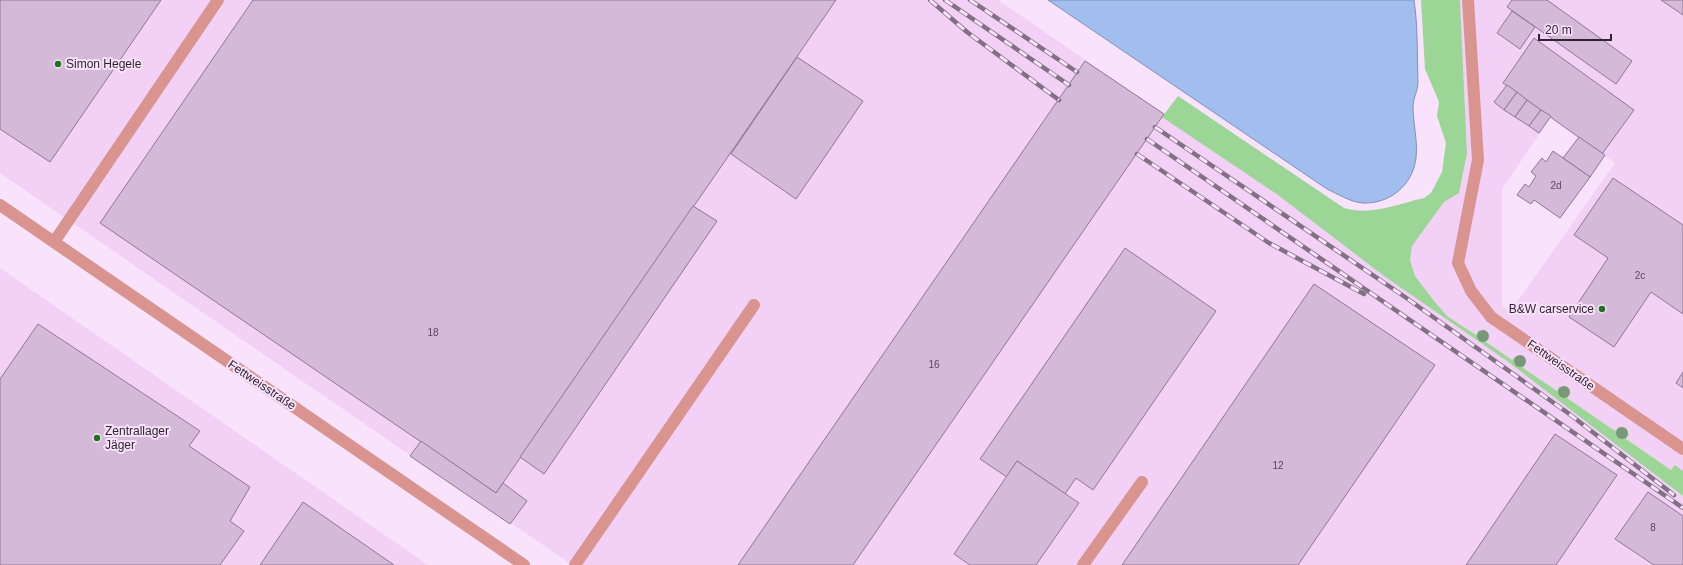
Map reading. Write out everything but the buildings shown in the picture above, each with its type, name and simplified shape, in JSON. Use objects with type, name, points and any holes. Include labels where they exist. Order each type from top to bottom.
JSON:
[{"type":"street","points":[[54,242],[218,0]]},
{"type":"street","name":"Fettweisstraße","points":[[1468,0],[1478,160],[1458,263],[1470,291],[1491,317],[1683,449]]},
{"type":"street","name":"Fettweisstraße","points":[[0,206],[524,565]]},
{"type":"street","points":[[575,565],[754,305]]},
{"type":"street","points":[[1083,565],[1142,482]]},
{"type":"shaded area","points":[[0,0],[998,0],[1164,114],[1162,117],[1412,246],[1444,201],[1459,193],[1464,171],[1467,154],[1460,0],[1683,0],[1683,565],[572,565],[511,523],[510,524],[0,173]],"holes":[[[1551,117],[1615,163],[1510,312],[1502,306],[1502,189]]]},
{"type":"shaded area","name":"Zentrallager Jäger","points":[[0,268],[428,565],[0,565]]},
{"type":"green space","points":[[1421,0],[1460,0],[1467,154],[1459,193],[1444,202],[1412,246],[1410,260],[1415,276],[1447,316],[1476,335],[1479,330],[1489,337],[1486,342],[1512,360],[1516,356],[1526,363],[1523,368],[1557,391],[1560,386],[1570,394],[1567,398],[1615,431],[1619,427],[1629,434],[1626,439],[1671,470],[1675,465],[1683,471],[1683,496],[1507,361],[1384,276],[1278,195],[1162,117],[1178,96],[1344,208],[1365,211],[1374,210],[1424,198],[1431,193],[1442,172],[1446,143],[1437,116],[1439,102],[1425,69]]},
{"type":"water","points":[[1048,0],[1414,0],[1417,31],[1418,82],[1413,106],[1416,158],[1410,176],[1399,191],[1383,200],[1373,202],[1363,203],[1353,201],[1327,189]]},
{"type":"railway","points":[[930,0],[967,32],[1059,100]]},
{"type":"railway","points":[[945,0],[1069,85]]},
{"type":"railway","points":[[970,0],[1077,72]]},
{"type":"railway","points":[[1155,127],[1405,297],[1568,413],[1674,495]]},
{"type":"railway","points":[[1147,139],[1683,508]]},
{"type":"railway","points":[[1137,154],[1269,243],[1364,294]]},
{"type":"place","name":"Simon Hegele","points":[[58,64]]},
{"type":"place","name":"B&W carservice","points":[[1602,309]]},
{"type":"place","name":"Zentrallager Jäger","points":[[97,438]]}]
